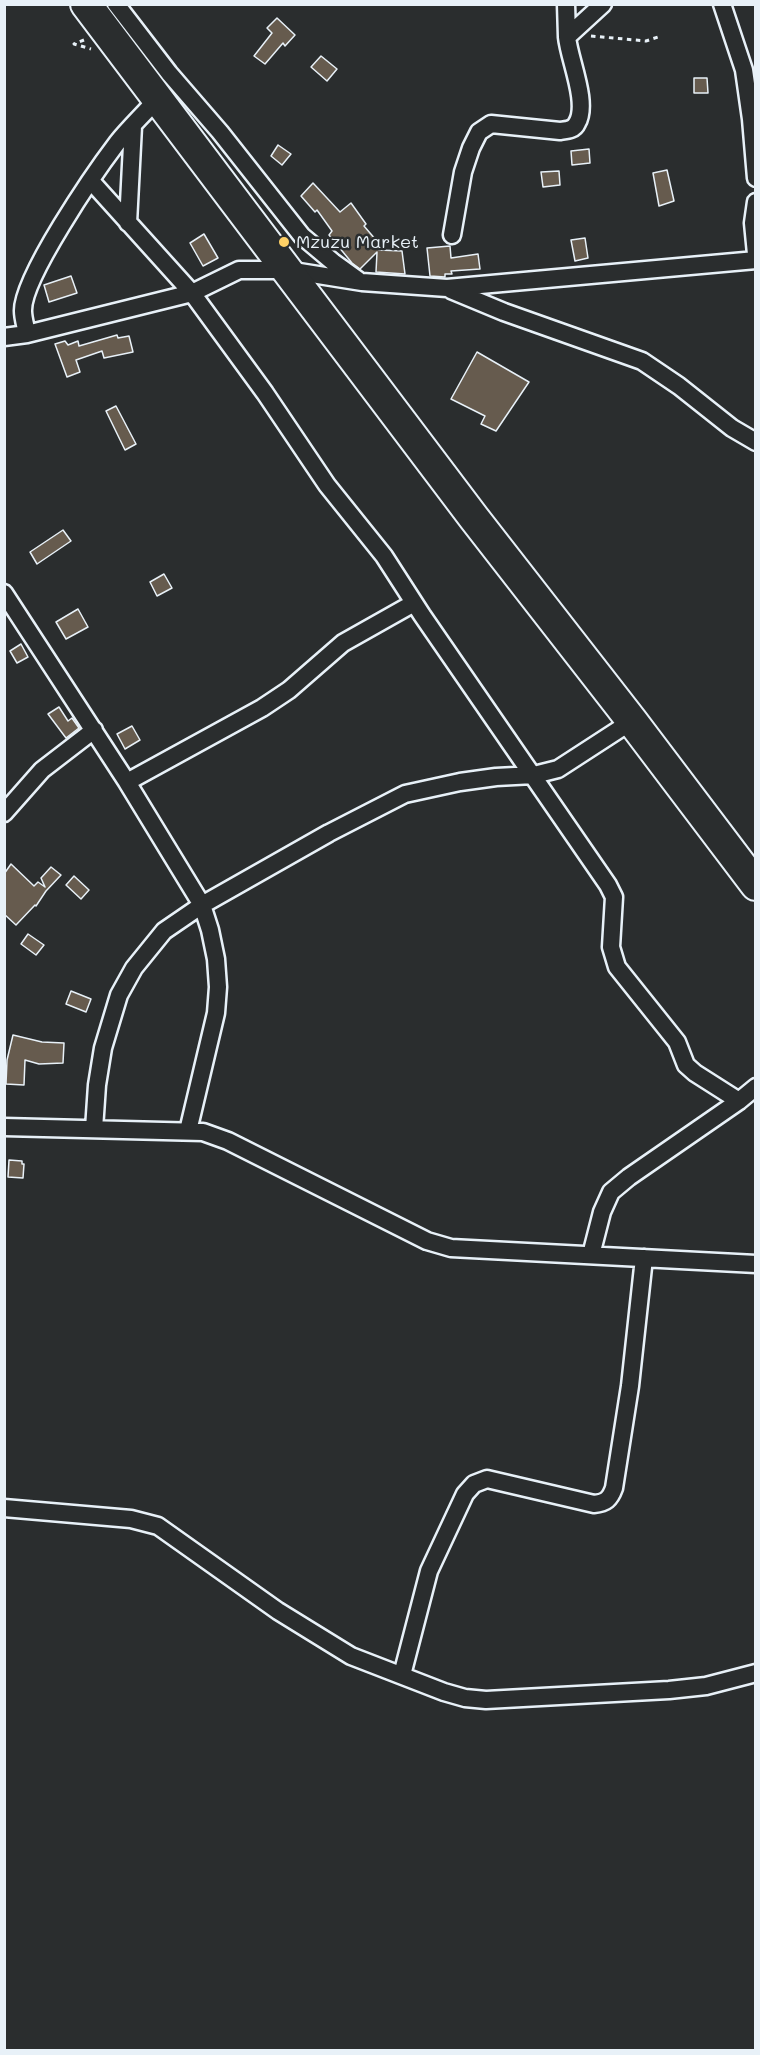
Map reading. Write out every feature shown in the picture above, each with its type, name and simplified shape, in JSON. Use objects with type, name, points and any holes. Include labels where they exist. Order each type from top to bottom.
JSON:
[{"type":"highway","points":[[86,4],[474,518],[756,885]]},
{"type":"street","points":[[116,4],[169,73],[220,132],[302,236],[362,282]]},
{"type":"street","points":[[452,235],[463,172],[479,132],[491,124],[560,131],[571,130],[577,123],[580,99],[574,63],[568,48],[571,34],[566,4]]},
{"type":"street","points":[[571,34],[603,4]]},
{"type":"street","points":[[722,4],[744,70],[756,178]]},
{"type":"street","points":[[27,334],[23,310],[26,295],[44,258],[79,197],[118,141],[157,99]]},
{"type":"street","points":[[128,223],[133,126]]},
{"type":"street","points":[[91,181],[192,293],[266,393],[327,485],[384,556],[414,603],[534,775],[614,897],[611,947],[617,968],[677,1042],[686,1065],[739,1101]]},
{"type":"street","points":[[756,202],[753,223],[756,254]]},
{"type":"street","points":[[4,338],[192,293],[239,270],[287,270],[362,282],[447,288],[756,260]]},
{"type":"street","points":[[447,288],[504,312],[642,361],[679,386],[732,428],[756,442]]},
{"type":"street","points":[[4,593],[94,730],[202,905],[216,959],[217,1004],[188,1131]]},
{"type":"street","points":[[127,782],[262,708],[289,690],[343,643],[414,603]]},
{"type":"street","points":[[94,1129],[104,1048],[119,995],[134,968],[164,931],[202,905],[329,832],[405,794],[460,782],[534,775],[558,769],[632,722]]},
{"type":"street","points":[[4,813],[42,770],[94,730]]},
{"type":"street","points":[[591,1255],[602,1212],[611,1192],[756,1087]]},
{"type":"street","points":[[4,1127],[203,1132],[228,1141],[439,1246],[756,1263]]},
{"type":"street","points":[[402,1675],[429,1571],[465,1494],[474,1484],[488,1479],[594,1504],[604,1503],[610,1497],[614,1488],[630,1386],[644,1258]]},
{"type":"street","points":[[4,1508],[130,1519],[158,1526],[278,1611],[351,1656],[465,1698],[486,1701],[669,1690],[706,1686],[756,1673]]},
{"type":"path","points":[[571,34],[646,41],[661,36]]},
{"type":"building","points":[[277,18],[295,35],[285,46],[283,43],[265,64],[254,56],[272,33],[267,28]]},
{"type":"building","points":[[321,56],[337,69],[327,81],[311,67]]},
{"type":"building","points":[[694,78],[707,78],[708,93],[694,93]]},
{"type":"building","points":[[278,145],[291,154],[282,165],[271,156]]},
{"type":"building","points":[[589,149],[590,163],[572,165],[571,151]]},
{"type":"building","points":[[667,170],[674,201],[659,206],[653,173]]},
{"type":"building","points":[[559,171],[560,185],[543,187],[541,172]]},
{"type":"building","points":[[313,183],[340,212],[351,203],[366,224],[364,226],[382,247],[379,250],[402,251],[405,274],[376,272],[377,252],[360,269],[352,263],[329,235],[332,231],[317,210],[315,212],[301,196]]},
{"type":"building","points":[[204,234],[218,258],[203,266],[190,243]]},
{"type":"building","points":[[585,238],[588,258],[575,261],[571,240]]},
{"type":"building","points":[[450,246],[451,258],[478,254],[480,269],[451,271],[452,274],[445,274],[445,277],[430,276],[427,248]]},
{"type":"building","points":[[71,276],[77,293],[49,302],[44,285]]},
{"type":"building","points":[[117,335],[118,338],[129,336],[133,352],[104,358],[102,351],[76,360],[80,372],[67,377],[55,344],[65,341],[68,345],[78,341],[79,346]]},
{"type":"building","points":[[477,352],[529,382],[496,431],[481,424],[485,416],[451,399]]},
{"type":"building","points":[[116,406],[136,444],[125,450],[106,411]]},
{"type":"building","points":[[63,530],[71,541],[37,564],[30,552]]},
{"type":"building","points":[[164,574],[172,588],[157,596],[150,582]]},
{"type":"building","points":[[78,609],[88,627],[66,639],[56,622]]},
{"type":"building","points":[[21,644],[28,657],[17,663],[10,651]]},
{"type":"building","points":[[59,707],[68,721],[72,718],[79,728],[66,738],[48,714]]},
{"type":"building","points":[[132,726],[140,740],[125,749],[117,734]]},
{"type":"building","points":[[11,864],[34,886],[38,882],[45,887],[41,878],[51,867],[61,875],[36,906],[16,925],[4,914],[4,874]]},
{"type":"building","points":[[74,876],[89,890],[81,899],[66,885]]},
{"type":"building","points":[[28,934],[44,945],[36,955],[21,944]]},
{"type":"building","points":[[71,991],[91,999],[86,1012],[66,1004]]},
{"type":"building","points":[[13,1035],[42,1042],[64,1043],[63,1063],[39,1064],[25,1060],[24,1085],[6,1084],[7,1060]]},
{"type":"building","points":[[9,1160],[22,1161],[24,1164],[23,1178],[8,1177]]},
{"type":"place","name":"Mzuzu Market","points":[[284,242]]}]
